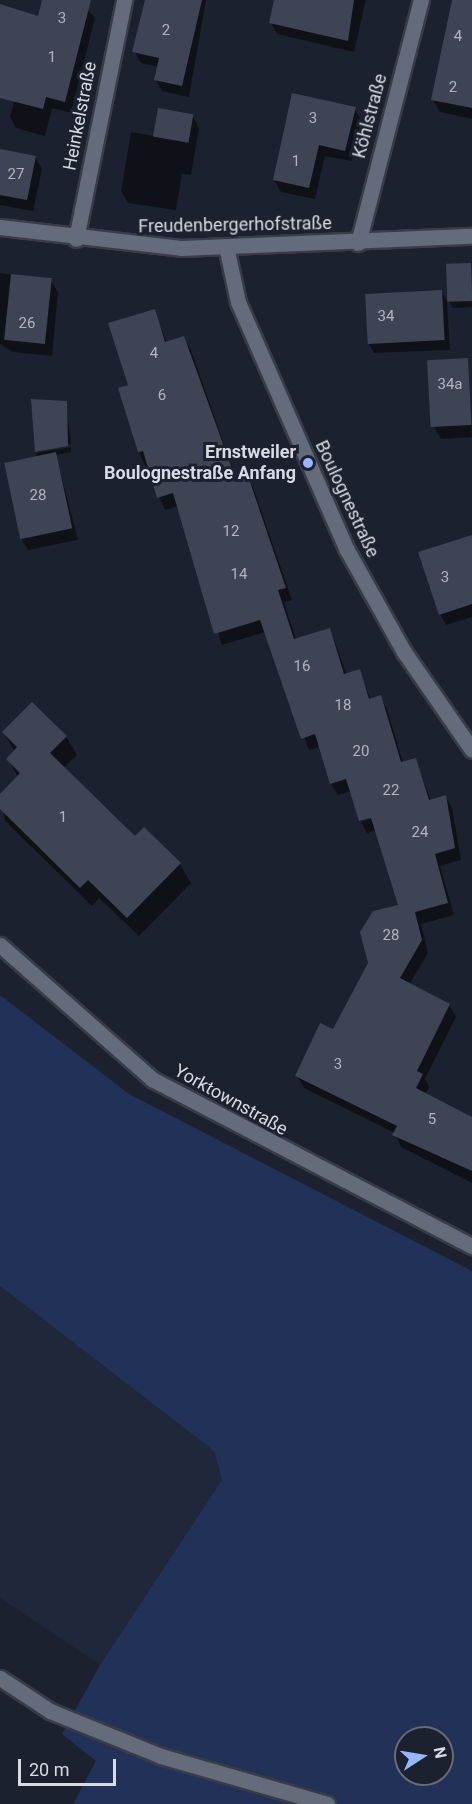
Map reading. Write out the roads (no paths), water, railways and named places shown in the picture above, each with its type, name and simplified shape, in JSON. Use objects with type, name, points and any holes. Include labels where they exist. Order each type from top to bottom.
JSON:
[{"type":"street","name":"Heinkelstraße","points":[[76,239],[124,0]]},
{"type":"street","name":"Köhlstraße","points":[[358,243],[420,0]]},
{"type":"street","name":"Freudenbergerhofstraße","points":[[0,227],[76,239],[226,246],[358,243],[472,236]]},
{"type":"street","name":"Boulognestraße","points":[[226,246],[238,302],[347,550],[404,652],[471,747]]},
{"type":"street","name":"Yorktownstraße","points":[[0,945],[153,1079],[472,1246]]},
{"type":"street","points":[[0,1678],[50,1711],[161,1756],[327,1804]]},
{"type":"place","name":"Ernstweiler Boulognestraße Anfang","points":[[308,463]]}]
